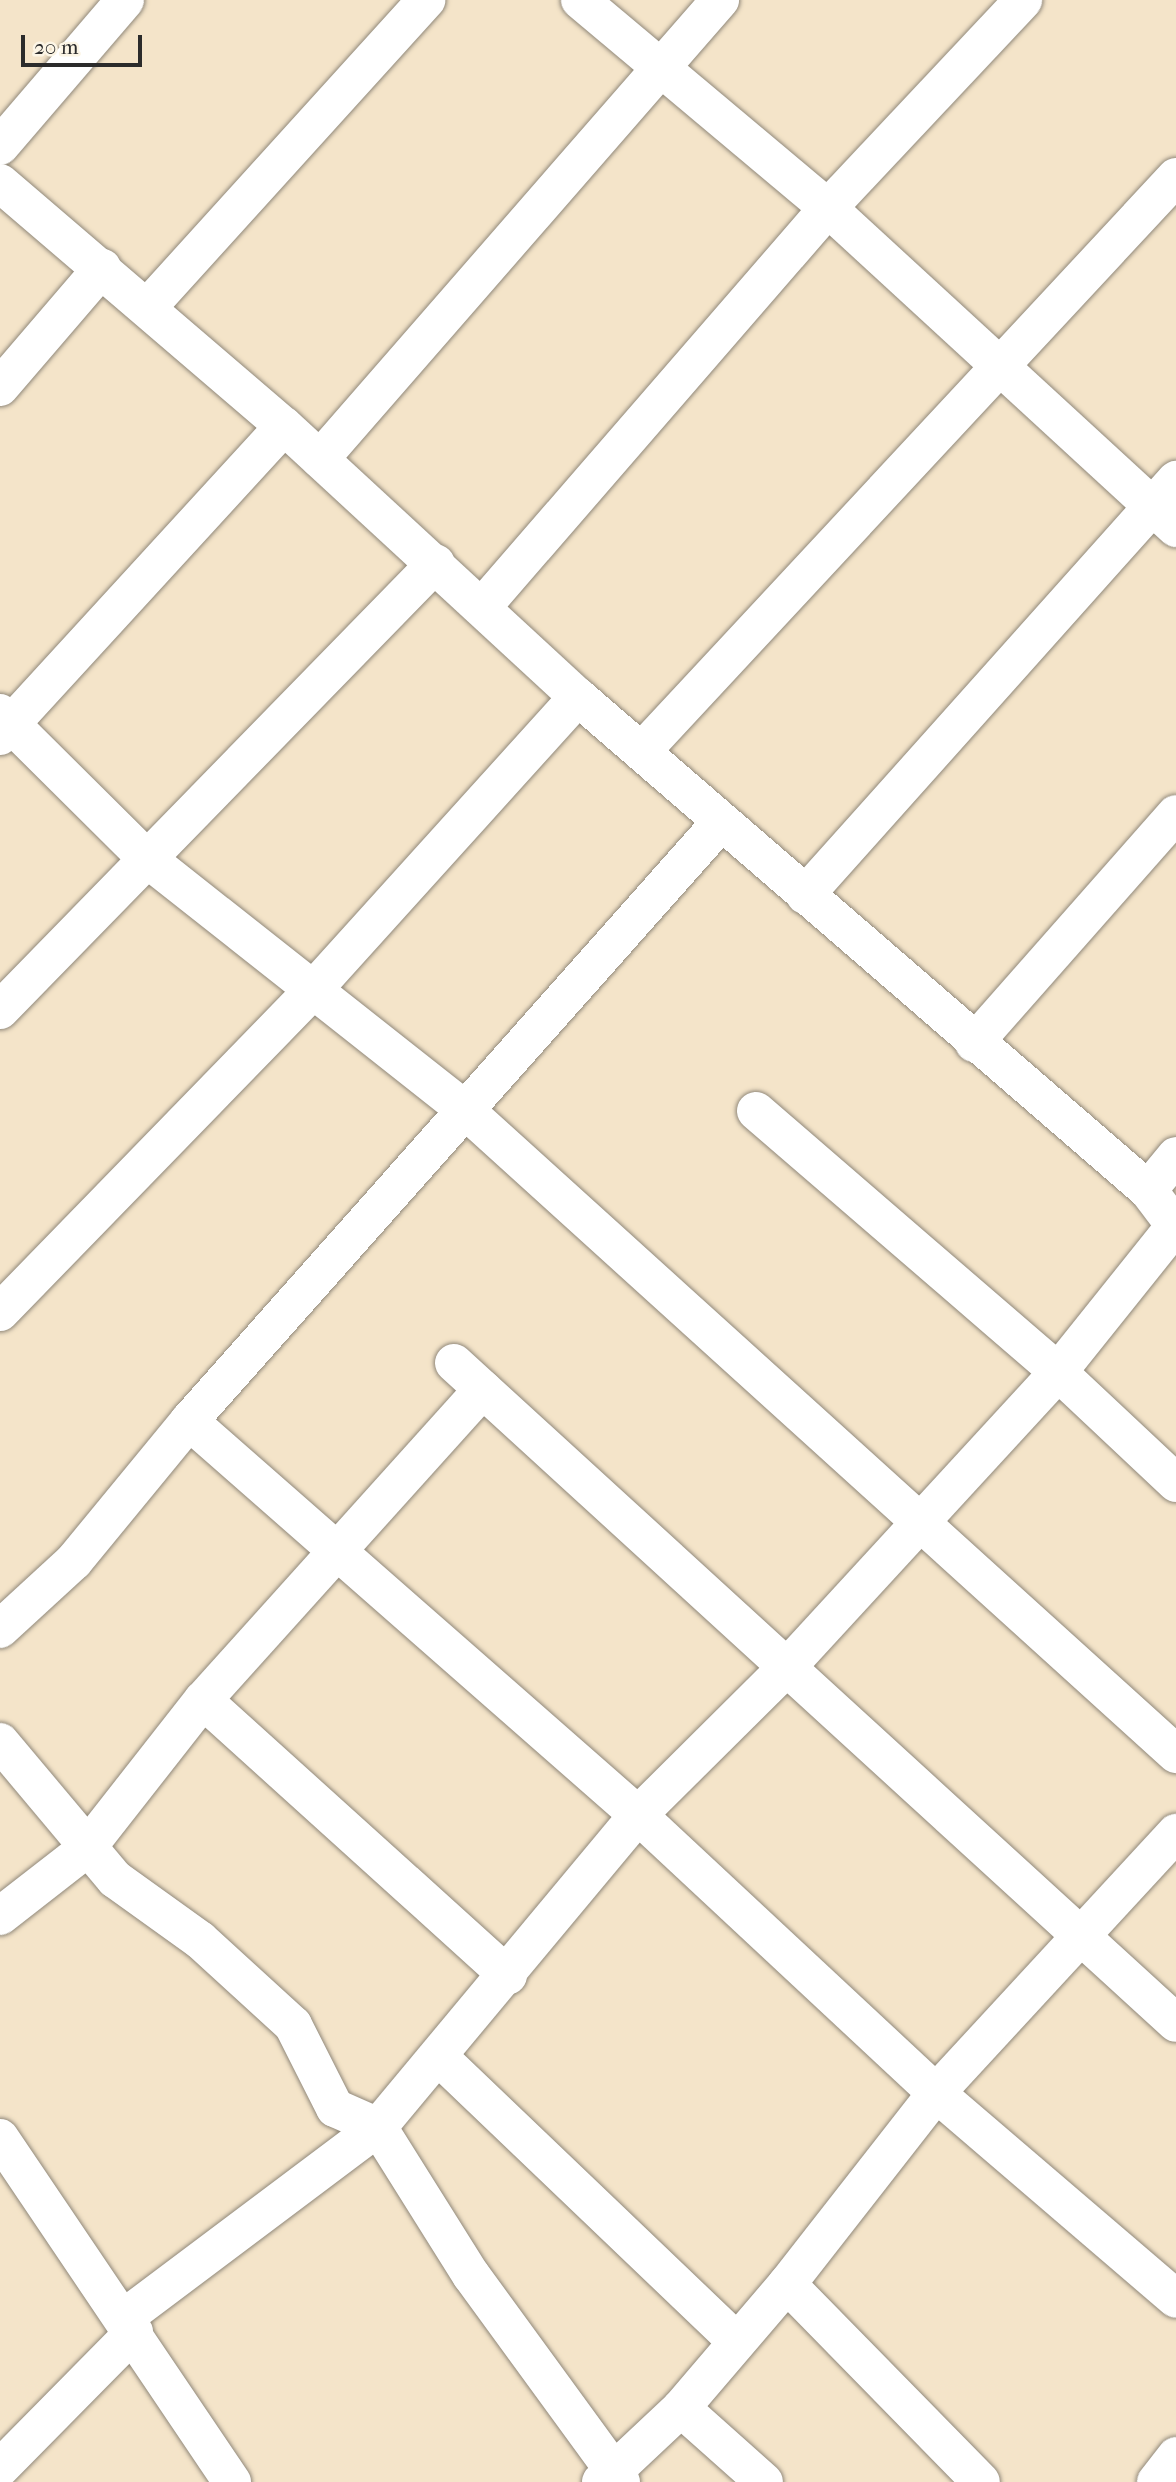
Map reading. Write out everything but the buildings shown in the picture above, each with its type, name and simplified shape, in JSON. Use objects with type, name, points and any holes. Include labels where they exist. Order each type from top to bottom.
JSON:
[{"type":"street","points":[[0,146],[125,0]]},
{"type":"street","points":[[147,308],[426,0]]},
{"type":"street","points":[[580,0],[656,68],[828,208],[999,368],[1168,505],[805,894]]},
{"type":"street","points":[[320,459],[656,68],[720,0]]},
{"type":"street","points":[[483,606],[828,208],[1023,0]]},
{"type":"street","points":[[642,751],[1176,177]]},
{"type":"street","points":[[0,183],[284,426],[436,562],[578,697],[720,822],[1148,1190],[1175,1226],[1058,1371],[919,1524],[789,1665],[638,1815],[508,1976],[378,2127],[129,2325],[0,2468]]},
{"type":"street","points":[[0,387],[102,268]]},
{"type":"street","points":[[284,426],[4,724],[145,857],[464,1109],[1176,1754]]},
{"type":"street","points":[[0,1010],[145,857],[436,562]]},
{"type":"street","points":[[0,1312],[313,990],[578,697]]},
{"type":"street","points":[[974,1043],[1176,814]]},
{"type":"street","points":[[0,1629],[74,1561],[190,1421],[720,822]]},
{"type":"street","points":[[757,1111],[1058,1371],[1176,1483]]},
{"type":"street","points":[[1148,1190],[1176,1156]]},
{"type":"street","points":[[454,1363],[789,1665],[1176,2023]]},
{"type":"street","points":[[0,1916],[86,1849],[203,1700],[336,1549],[483,1390]]},
{"type":"street","points":[[190,1421],[638,1815],[936,2093],[1176,2299]]},
{"type":"street","points":[[203,1700],[508,1976]]},
{"type":"street","points":[[0,1742],[86,1849],[115,1879],[200,1940],[293,2025],[335,2108],[378,2127],[471,2275],[612,2478],[681,2408],[787,2284],[936,2093],[1083,1938],[1176,1833]]},
{"type":"street","points":[[439,2057],[737,2342]]},
{"type":"street","points":[[5,2157],[129,2325],[232,2482]]},
{"type":"street","points":[[787,2284],[981,2482]]},
{"type":"street","points":[[681,2408],[764,2482]]},
{"type":"street","points":[[1156,2482],[1176,2456]]}]
